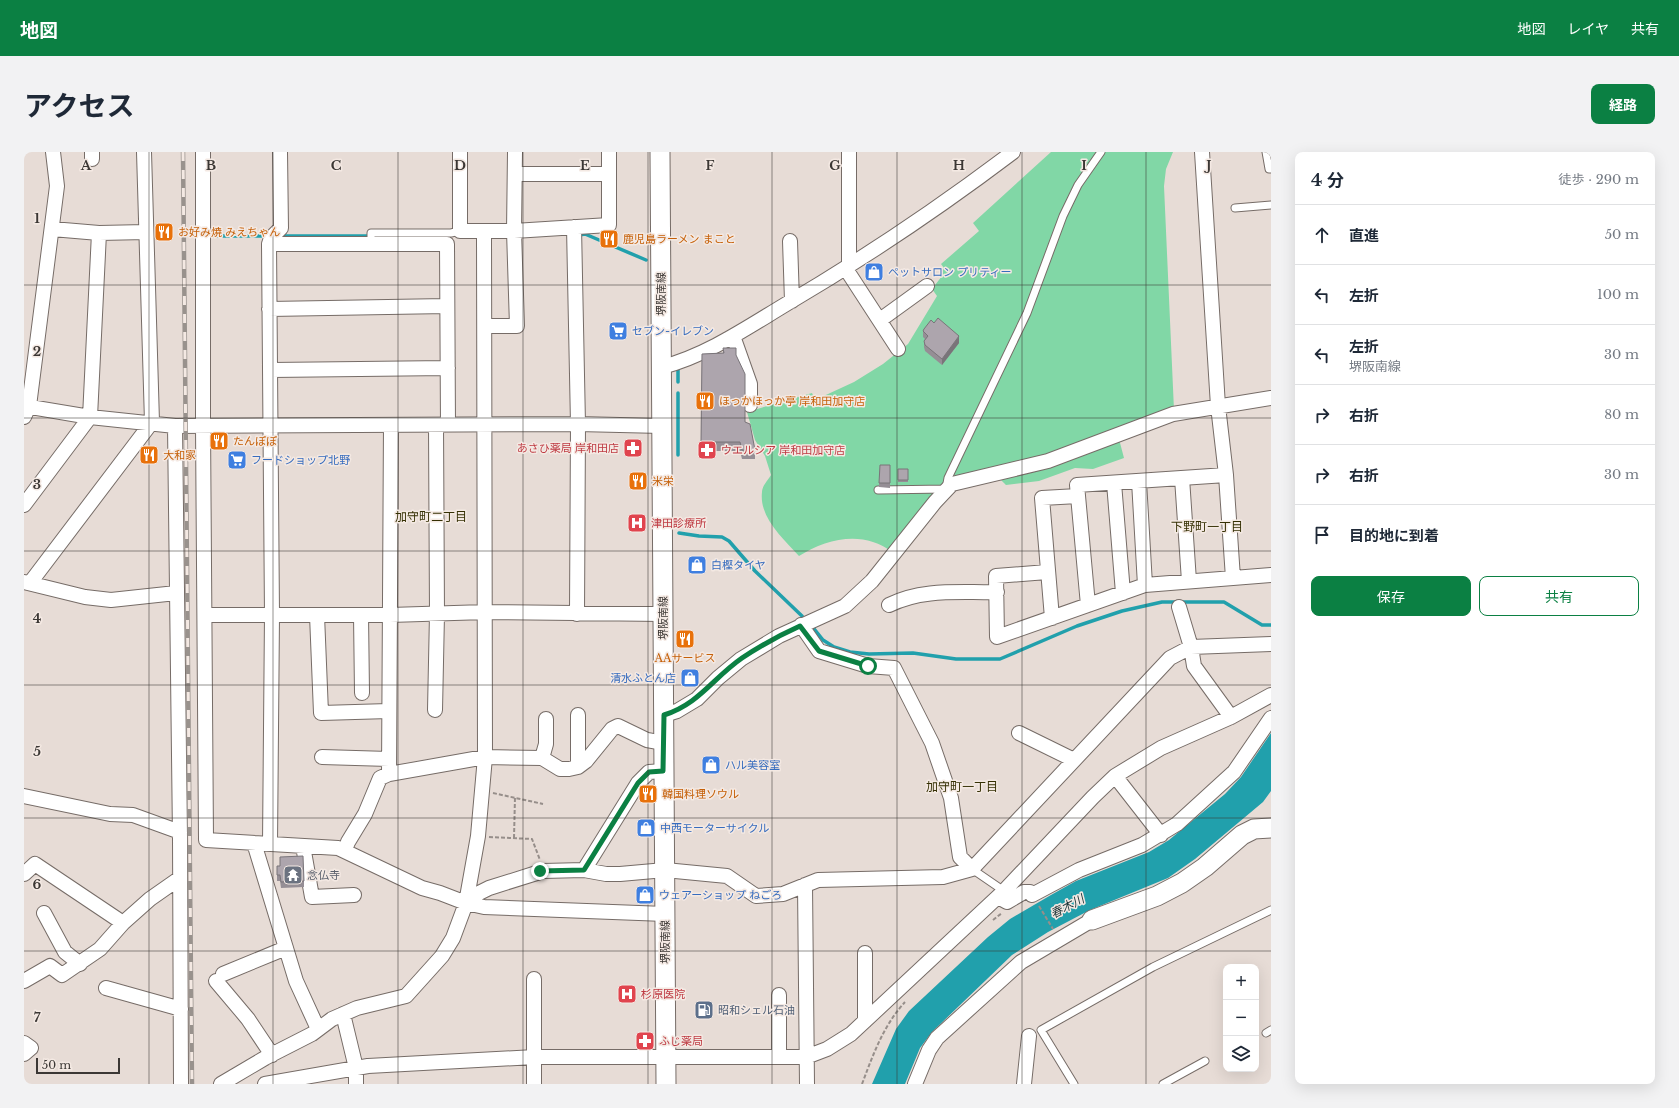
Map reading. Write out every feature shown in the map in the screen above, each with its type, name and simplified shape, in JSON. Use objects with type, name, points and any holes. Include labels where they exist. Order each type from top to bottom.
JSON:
[{"type":"main road","name":"堺阪南線","points":[[660,152],[666,1084]]},
{"type":"main road","points":[[1092,920],[1163,893],[1182,883],[1205,867],[1242,835],[1254,829],[1271,828]]},
{"type":"street","points":[[52,152],[57,186],[26,410],[152,422],[175,426],[486,424],[662,426]]},
{"type":"street","points":[[144,152],[152,422],[27,582],[85,597],[111,600],[176,593]]},
{"type":"street","points":[[203,152],[206,840],[338,848],[345,850],[422,888],[484,907],[665,914]]},
{"type":"street","points":[[270,844],[272,615],[269,425],[271,370],[269,244],[271,238],[281,228],[280,152]]},
{"type":"street","points":[[460,152],[460,231],[514,231],[609,225],[609,152]]},
{"type":"street","points":[[485,326],[517,326],[514,231],[515,152]]},
{"type":"street","points":[[849,152],[847,268],[898,349]]},
{"type":"street","points":[[662,367],[682,362],[733,336],[847,268],[960,192],[1012,152]]},
{"type":"street","points":[[1202,152],[1218,406],[1226,475],[1233,578]]},
{"type":"street","points":[[515,174],[609,174]]},
{"type":"street","points":[[574,227],[578,424],[577,614]]},
{"type":"street","points":[[52,229],[98,232],[146,232]]},
{"type":"street","points":[[221,1084],[318,1029],[332,1019],[357,1008],[406,996],[442,956],[453,938],[467,901],[478,836],[485,757],[486,424],[484,231]]},
{"type":"street","points":[[24,505],[90,417],[98,232]]},
{"type":"street","points":[[269,244],[447,244],[448,368],[442,425],[435,710]]},
{"type":"street","points":[[787,247],[792,301]]},
{"type":"street","points":[[880,320],[927,286]]},
{"type":"street","points":[[269,309],[447,306]]},
{"type":"street","points":[[733,336],[750,384],[750,405]]},
{"type":"street","points":[[271,370],[448,368]]},
{"type":"street","points":[[664,715],[677,711],[697,699],[718,678],[742,659],[780,636],[845,606],[872,581],[946,490],[958,482],[1048,461],[1173,414],[1271,398]]},
{"type":"street","points":[[389,774],[391,425]]},
{"type":"street","points":[[175,426],[180,832],[181,1084]]},
{"type":"street","points":[[1088,605],[1077,485],[1226,475]]},
{"type":"street","points":[[1182,478],[1189,581]]},
{"type":"street","points":[[1139,481],[1145,585]]},
{"type":"street","points":[[1114,483],[1124,592]]},
{"type":"street","points":[[1052,618],[1042,498],[1078,496]]},
{"type":"street","points":[[1047,572],[996,576],[997,638],[1145,585],[1271,575]]},
{"type":"street","points":[[890,605],[903,598],[921,594],[997,592]]},
{"type":"street","points":[[1179,607],[1191,647],[1194,666],[1231,717]]},
{"type":"street","points":[[204,615],[390,615],[486,612],[664,614]]},
{"type":"street","points":[[317,615],[321,713],[390,711]]},
{"type":"street","points":[[361,615],[362,693]]},
{"type":"street","points":[[800,626],[819,651],[868,666],[894,668],[932,743],[951,798],[960,857],[972,869]]},
{"type":"street","points":[[467,901],[489,888],[543,871],[584,870],[613,874],[665,870],[727,876],[756,896],[783,894],[818,880],[943,877],[972,869],[1170,658],[1191,647],[1271,644]]},
{"type":"street","points":[[264,1084],[356,1068],[534,1057],[806,1057],[827,1049],[851,1034],[1001,894],[1115,776],[1161,748],[1231,717],[1271,695]]},
{"type":"street","points":[[578,715],[578,767]]},
{"type":"street","points":[[1001,894],[1003,902],[1007,902],[1024,892],[1030,892],[1032,895],[1079,870],[1142,845],[1161,835],[1177,824],[1234,772],[1271,718]]},
{"type":"street","points":[[542,758],[546,744],[543,725]]},
{"type":"street","points":[[345,850],[365,814],[380,778],[389,774],[485,757],[542,758],[560,768],[578,767],[586,761],[612,729],[618,726],[647,740],[664,743]]},
{"type":"street","points":[[1019,733],[1074,760]]},
{"type":"street","points":[[322,757],[390,759]]},
{"type":"street","points":[[584,870],[638,783],[649,772],[663,771]]},
{"type":"street","points":[[1115,776],[1161,835]]},
{"type":"street","points":[[24,796],[110,814],[133,816],[180,832]]},
{"type":"street","points":[[254,843],[296,981],[318,1029]]},
{"type":"street","points":[[303,846],[312,897],[354,895]]},
{"type":"street","points":[[24,874],[35,864],[123,923]]},
{"type":"street","points":[[24,981],[50,966],[62,975],[80,964],[100,949],[123,923],[150,899],[180,878]]},
{"type":"street","points":[[805,885],[807,1084]]},
{"type":"street","points":[[44,913],[65,952],[80,964]]},
{"type":"street","points":[[915,1084],[929,1050],[938,1038],[1008,973],[1021,962],[1092,920]]},
{"type":"street","points":[[272,1055],[220,977],[286,948]]},
{"type":"street","points":[[865,953],[865,1021]]},
{"type":"street","points":[[534,979],[534,1084]]},
{"type":"street","points":[[106,988],[180,1009]]},
{"type":"street","points":[[779,995],[780,1056]]},
{"type":"street","points":[[343,1014],[356,1068],[356,1084]]},
{"type":"street","points":[[1024,1084],[1029,1036]]},
{"type":"street","points":[[24,1043],[31,1048],[24,1054]]},
{"type":"lane","points":[[878,490],[946,490],[948,478],[1027,312],[1063,216],[1078,185],[1101,152]]},
{"type":"lane","points":[[1266,152],[1269,169],[1271,169]]},
{"type":"lane","points":[[1235,208],[1271,205]]},
{"type":"lane","points":[[371,244],[371,233],[451,233],[460,231]]},
{"type":"lane","points":[[972,869],[1001,894]]},
{"type":"lane","points":[[1074,1084],[1041,1030],[1152,967],[1271,910]]},
{"type":"lane","points":[[1163,1084],[1205,1061]]},
{"type":"path","points":[[482,790],[543,804]]},
{"type":"path","points":[[514,838],[515,797]]},
{"type":"path","points":[[478,836],[532,839],[543,871]]},
{"type":"path","points":[[1032,895],[1057,936]]},
{"type":"path","points":[[989,923],[1007,910]]},
{"type":"path","points":[[862,1084],[880,1038],[891,1018],[909,998]]},
{"type":"green space","points":[[1051,152],[1173,152],[1166,169],[1164,186],[1174,410],[1119,439],[1124,458],[1093,469],[1075,468],[1039,481],[1006,485],[999,478],[953,480],[892,552],[881,545],[870,541],[846,539],[821,545],[799,556],[779,535],[768,519],[764,510],[762,490],[771,475],[765,456],[755,440],[747,412],[812,393],[815,400],[854,382],[883,364],[908,344],[937,296],[932,289],[942,276],[941,273],[944,268],[941,264],[979,231],[973,223]]},
{"type":"water","name":"春木川","points":[[1271,733],[1271,791],[1263,802],[1195,859],[1168,878],[1090,910],[1048,932],[1012,955],[932,1032],[920,1048],[905,1084],[872,1084],[896,1029],[909,1011],[988,937],[1010,919],[1076,881],[1149,852],[1169,840],[1225,794],[1241,777]]},
{"type":"building","points":[[938,318],[959,336],[942,359],[925,345],[924,341],[928,336],[923,331],[931,320],[934,323]]},
{"type":"building","points":[[723,348],[736,348],[736,355],[745,374],[745,422],[750,424],[755,450],[742,450],[740,442],[701,442],[702,354],[724,353]]},
{"type":"building","points":[[880,465],[890,465],[890,483],[879,483]]},
{"type":"building","points":[[898,469],[908,469],[908,480],[898,480]]},
{"type":"building","points":[[303,856],[304,881],[281,882],[280,875],[277,875],[277,866],[280,866],[280,857]]},
{"type":"waterway","points":[[579,235],[585,234],[646,260]]},
{"type":"waterway","points":[[208,236],[266,236]]},
{"type":"waterway","points":[[283,236],[368,236]]},
{"type":"waterway","points":[[678,368],[678,382]]},
{"type":"waterway","points":[[678,393],[678,455]]},
{"type":"waterway","points":[[679,533],[722,537],[729,541],[755,571],[802,616]]},
{"type":"waterway","points":[[811,625],[823,640],[834,647],[850,652],[869,654],[913,653],[956,659],[1000,659],[1077,626],[1122,611],[1162,602],[1224,602],[1262,625],[1271,625]]},
{"type":"railway","points":[[183,152],[192,1084]]},
{"type":"place","name":"お好み焼 みえちゃん","points":[[164,232]]},
{"type":"place","name":"鹿児島ラーメン まこと","points":[[609,239]]},
{"type":"place","name":"ペットサロン プリティー","points":[[874,272]]},
{"type":"place","name":"セブン-イレブン","points":[[618,331]]},
{"type":"place","name":"ほっかほっか亭 岸和田加守店","points":[[705,401]]},
{"type":"place","name":"たんぽぽ","points":[[219,441]]},
{"type":"place","name":"あさひ薬局 岸和田店","points":[[633,448]]},
{"type":"place","name":"ウエルシア 岸和田加守店","points":[[707,450]]},
{"type":"place","name":"大和家","points":[[149,455]]},
{"type":"place","name":"フードショップ北野","points":[[237,460]]},
{"type":"place","name":"米栄","points":[[638,481]]},
{"type":"place","name":"津田診療所","points":[[637,523]]},
{"type":"place","name":"白樫タイヤ","points":[[697,565]]},
{"type":"place","name":"AAサービス","points":[[685,639]]},
{"type":"place","name":"清水ふとん店","points":[[690,678]]},
{"type":"place","name":"ハル美容室","points":[[711,765]]},
{"type":"place","name":"韓国料理ソウル","points":[[648,794]]},
{"type":"place","name":"中西モーターサイクル","points":[[646,828]]},
{"type":"place","name":"念仏寺","points":[[293,875]]},
{"type":"place","name":"ウェアーショップ ねごろ","points":[[645,895]]},
{"type":"place","name":"杉原医院","points":[[627,994]]},
{"type":"place","name":"昭和シェル石油","points":[[704,1010]]},
{"type":"place","name":"ふじ薬局","points":[[645,1041]]},
{"type":"district","name":"加守町二丁目","points":[[431,516]]},
{"type":"district","name":"下野町一丁目","points":[[1207,526]]},
{"type":"district","name":"加守町一丁目","points":[[962,786]]},
{"type":"route","points":[[540,871],[584,870],[638,783],[649,772],[663,771],[664,715],[677,711],[697,699],[718,678],[742,659],[800,626],[819,651],[868,666]]}]
